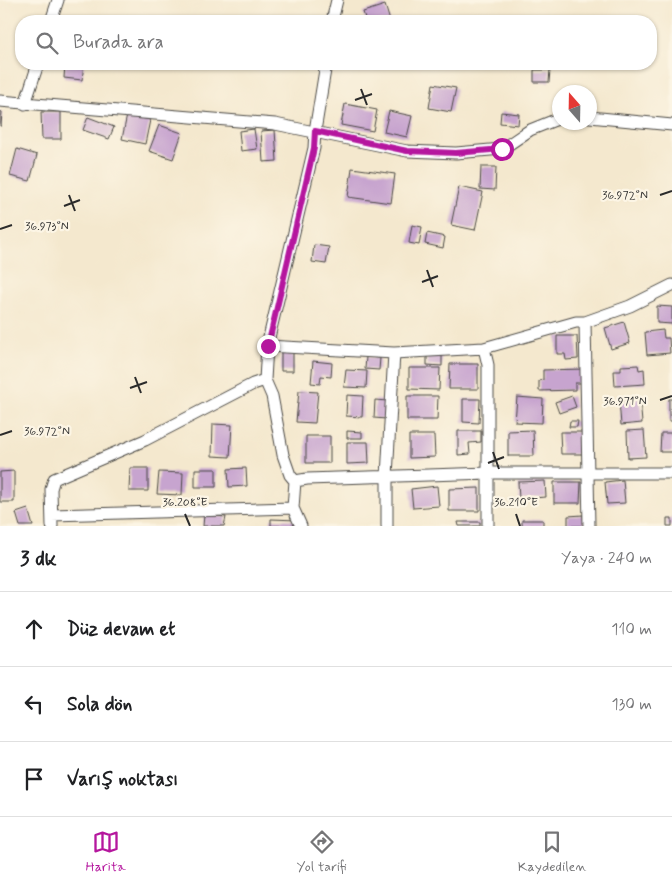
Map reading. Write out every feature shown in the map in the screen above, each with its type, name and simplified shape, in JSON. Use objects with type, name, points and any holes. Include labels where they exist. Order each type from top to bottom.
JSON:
[{"type":"street","points":[[53,15],[58,0]]},
{"type":"street","points":[[333,15],[337,0]]},
{"type":"street","points":[[25,104],[36,70]]},
{"type":"street","points":[[301,526],[293,508],[295,481],[290,475],[283,455],[272,396],[265,380],[268,346],[314,148],[325,70]]},
{"type":"street","points":[[0,101],[275,124],[407,151],[456,153],[502,149],[530,130],[552,121]]},
{"type":"street","points":[[597,118],[672,125]]},
{"type":"street","points":[[268,346],[394,352],[484,348],[576,322],[585,322],[630,306],[672,284]]},
{"type":"street","points":[[585,322],[590,526]]},
{"type":"street","points":[[484,348],[488,365],[488,526]]},
{"type":"street","points":[[387,526],[387,476],[394,352]]},
{"type":"street","points":[[265,380],[253,384],[145,440],[54,479],[51,489],[52,520],[293,508]]},
{"type":"street","points":[[295,481],[307,479],[489,473],[672,473]]},
{"type":"building","points":[[385,5],[388,15],[364,15],[363,12]]},
{"type":"building","points":[[65,70],[83,70],[82,80],[64,78]]},
{"type":"building","points":[[534,70],[550,70],[549,82],[534,82]]},
{"type":"building","points":[[433,84],[456,88],[451,112],[429,108]]},
{"type":"building","points":[[345,104],[377,110],[373,131],[341,125]]},
{"type":"building","points":[[0,111],[2,112],[1,126],[0,126]]},
{"type":"building","points":[[389,111],[412,116],[407,137],[384,132]]},
{"type":"building","points":[[41,112],[61,112],[61,139],[42,139]]},
{"type":"building","points":[[501,112],[519,114],[518,125],[500,123]]},
{"type":"building","points":[[127,115],[150,120],[145,144],[122,139]]},
{"type":"building","points":[[88,117],[114,127],[109,139],[83,130]]},
{"type":"building","points":[[159,125],[182,133],[173,159],[149,151]]},
{"type":"building","points":[[254,129],[257,149],[241,151],[239,131]]},
{"type":"building","points":[[275,130],[277,161],[263,162],[261,131]]},
{"type":"building","points":[[17,149],[37,155],[30,181],[10,176]]},
{"type":"building","points":[[481,167],[496,167],[495,190],[480,189]]},
{"type":"building","points":[[352,168],[395,174],[391,203],[348,197]]},
{"type":"building","points":[[459,187],[483,192],[475,230],[451,225]]},
{"type":"building","points":[[412,225],[422,227],[419,245],[409,243]]},
{"type":"building","points":[[427,233],[445,237],[443,248],[425,244]]},
{"type":"building","points":[[314,245],[329,247],[326,264],[312,262]]},
{"type":"building","points":[[657,306],[672,307],[672,324],[657,323]]},
{"type":"building","points":[[624,322],[630,343],[611,349],[605,328]]},
{"type":"building","points":[[663,330],[664,338],[669,338],[670,353],[647,355],[645,332]]},
{"type":"building","points":[[557,336],[577,336],[578,359],[566,360],[565,354],[557,354]]},
{"type":"building","points":[[281,350],[293,350],[293,371],[281,371]]},
{"type":"building","points":[[427,355],[442,356],[442,366],[427,365]]},
{"type":"building","points":[[366,357],[380,358],[379,370],[365,369]]},
{"type":"building","points":[[313,361],[332,363],[331,377],[321,376],[320,384],[311,383]]},
{"type":"building","points":[[450,364],[478,364],[478,389],[449,389]]},
{"type":"building","points":[[638,365],[639,370],[644,369],[645,384],[615,386],[614,371],[621,371],[621,366]]},
{"type":"building","points":[[409,368],[440,368],[439,390],[409,389]]},
{"type":"building","points":[[584,369],[584,383],[575,383],[575,390],[539,391],[539,381],[543,380],[543,370]]},
{"type":"building","points":[[346,370],[367,371],[366,388],[344,387]]},
{"type":"building","points":[[299,391],[318,392],[315,423],[296,422]]},
{"type":"building","points":[[347,395],[363,396],[362,417],[346,416]]},
{"type":"building","points":[[407,396],[438,396],[437,420],[407,420]]},
{"type":"building","points":[[572,396],[576,407],[559,413],[555,402]]},
{"type":"building","points":[[517,397],[543,399],[542,423],[515,422]]},
{"type":"building","points":[[463,399],[480,399],[479,423],[463,422]]},
{"type":"building","points":[[640,399],[642,423],[621,425],[619,401]]},
{"type":"building","points":[[669,399],[672,399],[672,421],[669,421]]},
{"type":"building","points":[[375,400],[387,401],[386,419],[374,418]]},
{"type":"building","points":[[570,421],[578,421],[577,427],[569,427]]},
{"type":"building","points":[[213,424],[232,425],[230,457],[212,456]]},
{"type":"building","points":[[533,430],[534,456],[508,456],[508,431]]},
{"type":"building","points":[[644,430],[646,457],[628,458],[627,431]]},
{"type":"building","points":[[347,431],[362,432],[362,438],[347,438]]},
{"type":"building","points":[[458,431],[481,431],[481,442],[469,443],[470,454],[458,455]]},
{"type":"building","points":[[560,432],[582,432],[583,454],[561,454]]},
{"type":"building","points":[[661,433],[672,433],[672,452],[660,452]]},
{"type":"building","points":[[409,435],[434,435],[435,457],[409,458]]},
{"type":"building","points":[[306,436],[330,436],[330,463],[306,463]]},
{"type":"building","points":[[347,442],[368,442],[369,463],[347,464]]},
{"type":"building","points":[[130,468],[148,468],[148,491],[129,491]]},
{"type":"building","points":[[246,468],[247,486],[229,487],[228,469]]},
{"type":"building","points":[[195,469],[216,469],[216,487],[195,487]]},
{"type":"building","points":[[14,471],[14,502],[0,502],[0,472]]},
{"type":"building","points":[[159,472],[183,473],[182,495],[157,494]]},
{"type":"building","points":[[623,480],[625,503],[607,504],[605,482]]},
{"type":"building","points":[[545,481],[546,497],[519,499],[518,482]]},
{"type":"building","points":[[554,482],[581,482],[580,503],[554,503]]},
{"type":"building","points":[[437,486],[439,506],[413,508],[411,489]]},
{"type":"building","points":[[479,488],[479,511],[449,511],[449,489]]},
{"type":"building","points":[[28,509],[33,526],[20,526],[16,513]]},
{"type":"building","points":[[204,515],[226,517],[224,526],[203,526]]},
{"type":"building","points":[[583,515],[584,526],[568,526],[568,516]]},
{"type":"building","points":[[667,518],[672,518],[672,526],[667,526]]},
{"type":"building","points":[[271,519],[297,520],[297,526],[271,526]]},
{"type":"building","points":[[522,520],[543,520],[543,526],[522,526]]},
{"type":"building","points":[[458,522],[480,522],[480,526],[459,526]]},
{"type":"route","points":[[268,346],[314,148],[315,131],[407,151],[456,153],[502,149]]}]
